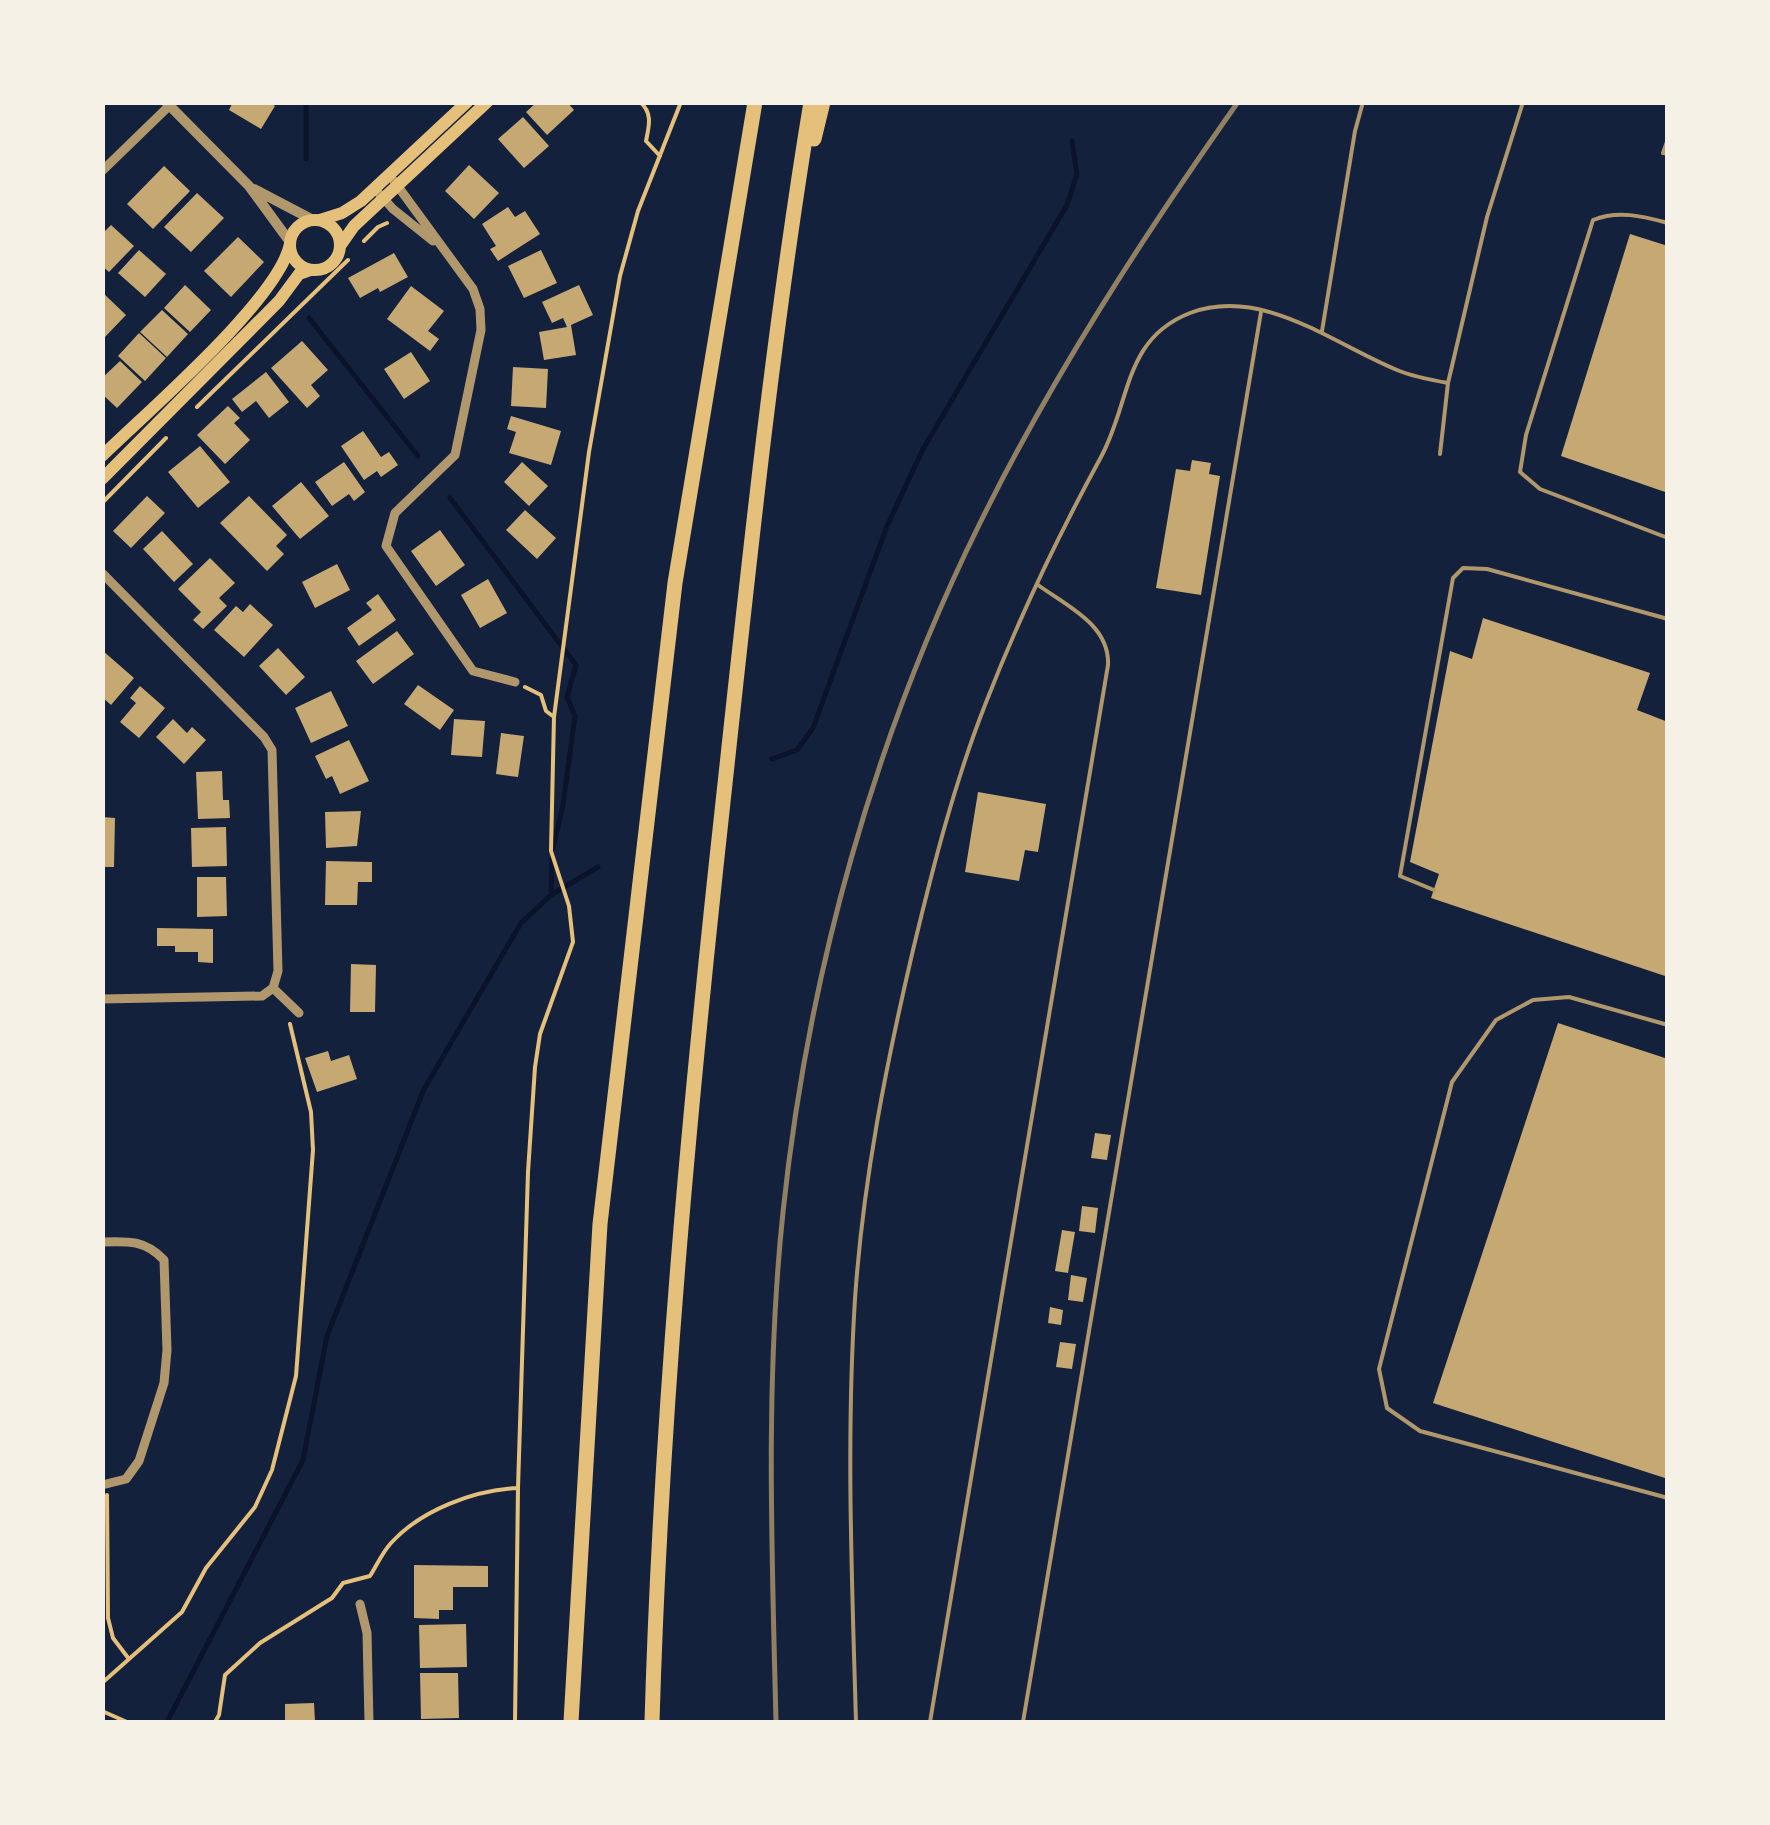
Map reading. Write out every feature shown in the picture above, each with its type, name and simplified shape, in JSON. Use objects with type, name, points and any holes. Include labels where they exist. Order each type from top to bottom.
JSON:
[{"type":"highway","points":[[571,1722],[600,1224],[676,583],[755,102]]},
{"type":"highway","points":[[652,1722],[665,1432],[694,1072],[762,441],[811,102]]},
{"type":"highway","points":[[792,220],[824,102]]},
{"type":"main road","points":[[394,182],[467,102]]},
{"type":"main road","points":[[102,478],[279,301],[299,274],[334,262],[340,246],[380,194],[487,102]]},
{"type":"main road","points":[[102,456],[256,304],[286,260],[297,226],[342,213],[380,194]]},
{"type":"main road","points":[[316,220],[336,232],[340,246]]},
{"type":"main road","points":[[290,243],[296,262],[310,270]]},
{"type":"street","points":[[102,171],[167,104],[248,186],[290,243]]},
{"type":"street","points":[[394,182],[473,289],[480,309],[479,352],[455,454],[395,513],[386,546],[473,672],[515,682]]},
{"type":"street","points":[[248,186],[316,220]]},
{"type":"street","points":[[380,194],[443,249]]},
{"type":"street","points":[[102,574],[264,736],[272,750],[278,972],[273,988],[262,996],[102,999]]},
{"type":"street","points":[[273,988],[299,1014]]},
{"type":"street","points":[[102,1242],[134,1241],[152,1247],[164,1260],[167,1350],[164,1384],[139,1461],[126,1479],[104,1485]]},
{"type":"street","points":[[360,1604],[367,1633],[368,1722]]},
{"type":"lane","points":[[1322,331],[1363,102]]},
{"type":"lane","points":[[1440,454],[1448,383],[1487,216],[1523,102]]},
{"type":"lane","points":[[1668,139],[1663,152],[1668,154]]},
{"type":"lane","points":[[1668,224],[1646,216],[1610,213],[1593,220],[1526,434],[1520,472],[1540,488],[1668,538]]},
{"type":"lane","points":[[856,1722],[851,1385],[861,1243],[894,1032],[947,816],[984,706],[1110,440],[1137,360],[1155,332],[1168,322],[1208,308],[1261,312],[1322,331],[1397,370],[1448,383]]},
{"type":"lane","points":[[1023,1722],[1261,312]]},
{"type":"lane","points":[[1434,890],[1400,876],[1453,578],[1463,568],[1486,569],[1668,619]]},
{"type":"lane","points":[[930,1722],[1108,665],[1107,647],[1098,630],[1038,585]]},
{"type":"lane","points":[[1668,1025],[1569,997],[1532,1000],[1496,1020],[1452,1082],[1379,1370],[1387,1408],[1420,1431],[1668,1498]]},
{"type":"path","points":[[640,102],[650,120],[646,140],[660,156]]},
{"type":"path","points":[[515,1722],[518,1488],[534,1066],[540,1034],[573,942],[566,896],[551,851],[554,717],[589,452],[620,276],[638,211],[681,102]]},
{"type":"path","points":[[195,409],[378,227],[394,220]]},
{"type":"path","points":[[102,503],[169,435]]},
{"type":"path","points":[[515,682],[541,695],[546,712],[554,717]]},
{"type":"path","points":[[102,1684],[182,1612],[206,1568],[255,1507],[272,1470],[296,1376],[313,1150],[310,1112],[291,1032],[290,1004]]},
{"type":"path","points":[[104,1485],[108,1618],[113,1638],[130,1659]]},
{"type":"path","points":[[215,1722],[224,1675],[235,1662],[332,1598],[343,1583],[370,1576],[394,1540],[431,1513],[467,1497],[518,1488]]},
{"type":"path","points":[[102,1711],[127,1722]]},
{"type":"building","points":[[233,102],[269,102],[275,106],[261,129],[229,110]]},
{"type":"building","points":[[537,102],[567,102],[574,110],[547,135],[526,112]]},
{"type":"building","points":[[523,117],[549,146],[524,168],[498,139]]},
{"type":"building","points":[[469,165],[499,193],[474,219],[445,191]]},
{"type":"building","points":[[164,166],[190,191],[153,229],[127,204]]},
{"type":"building","points":[[197,193],[224,218],[191,252],[164,227]]},
{"type":"building","points":[[508,207],[515,217],[525,211],[540,234],[498,261],[490,249],[496,246],[482,224]]},
{"type":"building","points":[[111,225],[134,246],[109,272],[102,266],[102,234]]},
{"type":"building","points":[[1630,234],[1668,246],[1668,493],[1561,456]]},
{"type":"building","points":[[238,237],[264,262],[231,297],[204,271]]},
{"type":"building","points":[[139,250],[166,274],[145,297],[118,273]]},
{"type":"building","points":[[541,250],[557,283],[524,298],[508,266]]},
{"type":"building","points":[[394,253],[408,277],[360,298],[348,278]]},
{"type":"building","points":[[185,285],[211,310],[190,332],[164,308]]},
{"type":"building","points":[[579,285],[593,315],[571,325],[576,355],[544,360],[539,332],[567,327],[563,318],[552,323],[542,302]]},
{"type":"building","points":[[411,286],[444,311],[428,331],[439,339],[430,351],[387,319]]},
{"type":"building","points":[[102,292],[126,315],[105,337],[102,335]]},
{"type":"building","points":[[162,310],[188,334],[167,357],[140,332]]},
{"type":"building","points":[[139,333],[166,358],[145,381],[118,356]]},
{"type":"building","points":[[302,341],[328,370],[311,385],[320,396],[307,408],[271,368]]},
{"type":"building","points":[[411,352],[430,381],[404,399],[384,369]]},
{"type":"building","points":[[120,361],[142,382],[117,408],[102,394],[102,378]]},
{"type":"building","points":[[513,367],[548,369],[546,408],[511,406]]},
{"type":"building","points":[[266,372],[289,402],[269,418],[256,401],[242,412],[232,399]]},
{"type":"building","points":[[228,406],[240,418],[234,423],[250,440],[225,464],[197,435]]},
{"type":"building","points":[[511,416],[561,431],[551,465],[509,453],[516,432],[507,429]]},
{"type":"building","points":[[363,431],[381,457],[389,452],[398,465],[381,477],[377,471],[364,480],[341,446]]},
{"type":"building","points":[[200,446],[230,482],[198,508],[168,472]]},
{"type":"building","points":[[1192,460],[1211,463],[1209,474],[1220,476],[1201,595],[1156,588],[1176,469],[1190,471]]},
{"type":"building","points":[[344,462],[365,492],[354,501],[349,494],[332,506],[315,482]]},
{"type":"building","points":[[522,462],[548,486],[529,506],[504,482]]},
{"type":"building","points":[[301,482],[329,516],[300,539],[272,506]]},
{"type":"building","points":[[147,496],[165,513],[131,548],[113,531]]},
{"type":"building","points":[[249,496],[287,535],[276,546],[284,554],[267,571],[220,523]]},
{"type":"building","points":[[525,510],[556,538],[537,559],[506,530]]},
{"type":"building","points":[[440,530],[465,565],[436,586],[411,551]]},
{"type":"building","points":[[162,531],[193,564],[174,582],[143,549]]},
{"type":"building","points":[[210,558],[235,583],[219,598],[227,606],[203,629],[193,620],[201,612],[178,589]]},
{"type":"building","points":[[337,564],[350,590],[315,608],[302,582]]},
{"type":"building","points":[[488,579],[507,613],[480,628],[461,595]]},
{"type":"building","points":[[378,594],[396,620],[359,646],[347,628],[372,610],[366,603]]},
{"type":"building","points":[[250,604],[273,625],[244,657],[214,630],[236,606],[243,612]]},
{"type":"building","points":[[1483,618],[1650,673],[1637,710],[1668,722],[1668,977],[1431,898],[1439,874],[1410,862],[1450,651],[1472,659]]},
{"type":"building","points":[[397,631],[414,654],[373,684],[356,661]]},
{"type":"building","points":[[278,648],[305,677],[286,695],[259,666]]},
{"type":"building","points":[[102,650],[134,678],[111,705],[102,697]]},
{"type":"building","points":[[418,685],[454,710],[440,730],[404,704]]},
{"type":"building","points":[[140,686],[165,708],[139,738],[120,722],[136,703],[130,698]]},
{"type":"building","points":[[331,691],[348,726],[311,743],[295,708]]},
{"type":"building","points":[[173,719],[187,733],[192,727],[206,740],[184,764],[156,737]]},
{"type":"building","points":[[454,719],[485,721],[482,757],[451,755]]},
{"type":"building","points":[[501,733],[524,736],[518,777],[496,774]]},
{"type":"building","points":[[349,740],[369,781],[340,794],[332,776],[326,779],[315,756]]},
{"type":"building","points":[[222,771],[223,800],[229,800],[230,818],[198,819],[196,772]]},
{"type":"building","points":[[978,792],[1046,804],[1038,852],[1025,850],[1019,881],[965,872]]},
{"type":"building","points":[[361,811],[357,846],[326,848],[325,812]]},
{"type":"building","points":[[102,817],[115,818],[114,867],[102,867]]},
{"type":"building","points":[[226,827],[227,866],[192,867],[191,828]]},
{"type":"building","points":[[326,861],[372,862],[372,882],[358,882],[357,905],[325,905]]},
{"type":"building","points":[[197,877],[226,877],[227,916],[197,917]]},
{"type":"building","points":[[157,928],[213,929],[213,963],[198,962],[198,952],[175,952],[175,946],[157,946]]},
{"type":"building","points":[[351,964],[376,965],[375,1012],[350,1012]]},
{"type":"building","points":[[1558,1023],[1668,1059],[1668,1479],[1433,1403]]},
{"type":"building","points":[[328,1051],[331,1061],[349,1055],[357,1079],[317,1092],[305,1058]]},
{"type":"building","points":[[1095,1133],[1111,1135],[1107,1160],[1091,1158]]},
{"type":"building","points":[[1082,1206],[1098,1208],[1095,1233],[1079,1231]]},
{"type":"building","points":[[1062,1230],[1075,1232],[1068,1273],[1055,1271]]},
{"type":"building","points":[[1071,1275],[1087,1278],[1083,1302],[1068,1300]]},
{"type":"building","points":[[1050,1307],[1063,1310],[1061,1325],[1048,1323]]},
{"type":"building","points":[[1060,1342],[1076,1344],[1072,1369],[1056,1367]]},
{"type":"building","points":[[414,1565],[488,1566],[488,1587],[453,1587],[453,1610],[439,1610],[439,1619],[414,1618]]},
{"type":"building","points":[[466,1624],[467,1667],[420,1668],[419,1625]]},
{"type":"building","points":[[420,1673],[458,1673],[459,1718],[421,1719]]},
{"type":"building","points":[[314,1703],[315,1722],[285,1722],[285,1704]]},
{"type":"waterway","points":[[306,102],[306,159]]},
{"type":"waterway","points":[[772,759],[797,750],[813,728],[887,526],[923,449],[1067,205],[1077,174],[1072,141]]},
{"type":"waterway","points":[[309,318],[418,456]]},
{"type":"waterway","points":[[450,498],[576,665],[567,697],[575,716],[553,848]]},
{"type":"waterway","points":[[551,893],[552,859]]},
{"type":"waterway","points":[[167,1722],[303,1460],[327,1336],[424,1089],[521,923],[551,895],[598,867]]},
{"type":"railway","points":[[776,1722],[771,1467],[777,1276],[794,1123],[809,1034],[851,858],[908,687],[942,604],[1008,468],[1101,308],[1238,102]]}]
